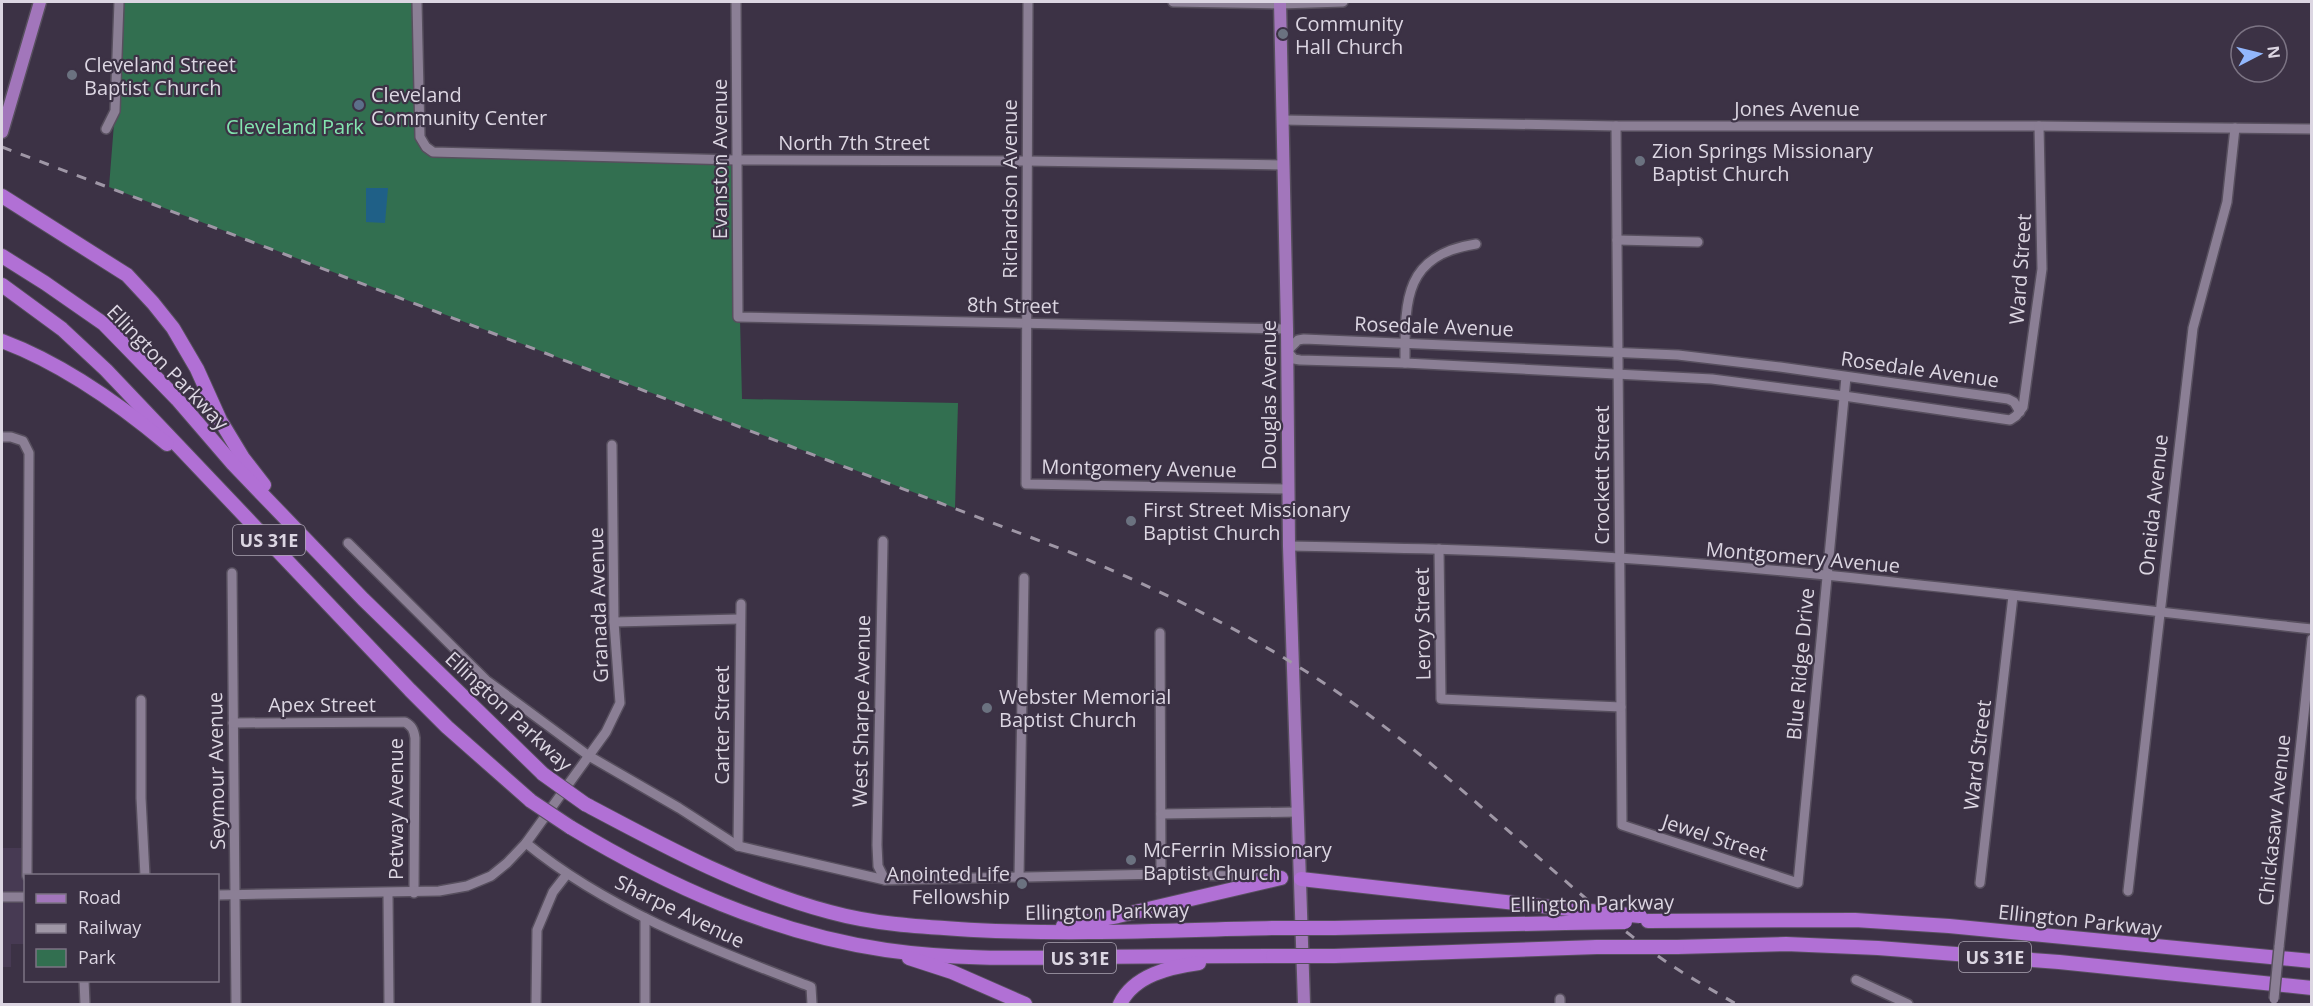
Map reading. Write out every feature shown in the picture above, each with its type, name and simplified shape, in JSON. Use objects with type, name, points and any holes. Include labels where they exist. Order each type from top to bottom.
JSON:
[{"type":"highway","points":[[2,196],[127,275],[153,303],[173,328],[197,369],[220,420],[243,458],[296,528]]},
{"type":"highway","name":"Ellington Parkway","points":[[2,256],[104,324],[177,399],[232,464],[363,599],[543,774],[585,804],[670,849],[777,896],[821,909],[915,927],[1029,933],[1565,923],[1644,919],[1879,922],[2312,961]]},
{"type":"highway","name":"US 31E","points":[[2,285],[62,329],[106,370],[447,727],[531,801],[570,828],[655,876],[708,900],[780,925],[840,941],[887,950],[966,957],[1334,956],[1597,946],[1677,947],[1786,944],[1878,948],[2059,962],[2312,988]]},
{"type":"highway","points":[[2,342],[50,363],[91,385],[148,428],[216,486]]},
{"type":"highway","points":[[1029,933],[1118,916],[1281,878]]},
{"type":"highway","points":[[1301,879],[1644,919]]},
{"type":"highway","points":[[887,950],[952,972],[1025,1005]]},
{"type":"highway","points":[[1120,1005],[1123,997],[1149,976],[1171,968],[1245,956]]},
{"type":"main road","points":[[2,132],[40,2]]},
{"type":"main road","name":"Douglas Avenue","points":[[1280,3],[1287,329],[1288,546],[1304,1005]]},
{"type":"main road","points":[[1281,878],[1301,879]]},
{"type":"street","points":[[106,129],[115,111],[119,2]]},
{"type":"street","name":"North 7th Street","points":[[417,2],[420,137],[426,147],[442,154],[736,160],[1283,165]]},
{"type":"street","name":"Evanston Avenue","points":[[736,2],[738,317]]},
{"type":"street","name":"Richardson Avenue","points":[[1026,484],[1028,2]]},
{"type":"street","points":[[1173,2],[1343,2]]},
{"type":"street","name":"Jones Avenue","points":[[1283,120],[1616,126],[2039,126],[2312,129]]},
{"type":"street","name":"Crockett Street","points":[[1616,126],[1622,825]]},
{"type":"street","name":"Ward Street","points":[[2020,412],[2024,407],[2042,269],[2039,126]]},
{"type":"street","name":"Oneida Avenue","points":[[2128,891],[2193,327],[2227,202],[2235,128]]},
{"type":"street","points":[[1617,240],[1698,242]]},
{"type":"street","points":[[1405,363],[1409,294],[1417,275],[1428,262],[1446,251],[1476,244]]},
{"type":"street","name":"8th Street","points":[[738,317],[1287,329]]},
{"type":"street","name":"Rosedale Avenue","points":[[1304,339],[1711,358],[2008,399],[2014,402],[2020,412],[2007,421],[1712,379],[1405,363],[1300,360],[1294,359],[1287,351],[1298,340],[1304,339]]},
{"type":"street","name":"Blue Ridge Drive","points":[[1798,883],[1846,377]]},
{"type":"street","points":[[6,437],[23,441],[29,453],[27,874]]},
{"type":"street","name":"Granada Avenue","points":[[219,895],[388,894],[439,891],[467,886],[491,876],[526,843],[606,732],[620,703],[614,622],[612,445]]},
{"type":"street","name":"Montgomery Avenue","points":[[1026,484],[1287,489]]},
{"type":"street","name":"West Sharpe Avenue","points":[[883,541],[877,845],[878,866],[885,880]]},
{"type":"street","points":[[348,543],[486,680],[589,756],[679,808],[738,846],[885,880],[1161,874],[1281,878]]},
{"type":"street","name":"Montgomery Avenue","points":[[1288,546],[1439,549],[1619,558],[1826,576],[2312,629]]},
{"type":"street","name":"Leroy Street","points":[[1439,549],[1441,699],[1621,707]]},
{"type":"street","name":"Seymour Avenue","points":[[232,573],[236,1005]]},
{"type":"street","points":[[1019,877],[1024,578]]},
{"type":"street","name":"Ward Street","points":[[1980,883],[2013,596]]},
{"type":"street","name":"Carter Street","points":[[738,846],[741,604]]},
{"type":"street","points":[[614,622],[740,619]]},
{"type":"street","points":[[1160,633],[1161,874]]},
{"type":"street","name":"Chickasaw Avenue","points":[[2273,1002],[2312,639]]},
{"type":"street","points":[[141,700],[141,798],[145,874]]},
{"type":"street","name":"Apex Street","points":[[233,723],[405,722],[411,725]]},
{"type":"street","name":"Petway Avenue","points":[[411,725],[415,738],[414,893]]},
{"type":"street","points":[[1161,814],[1297,812]]},
{"type":"street","name":"Jewel Street","points":[[1622,825],[1798,883]]},
{"type":"street","name":"Sharpe Avenue","points":[[526,843],[567,874],[645,918],[728,956],[811,987],[812,1005]]},
{"type":"street","points":[[536,1005],[537,930],[554,892],[567,874]]},
{"type":"street","name":"Petway Avenue","points":[[388,894],[389,1005]]},
{"type":"street","points":[[2,897],[24,897]]},
{"type":"street","points":[[645,918],[645,1005]]},
{"type":"street","points":[[1856,980],[1908,1005]]},
{"type":"street","points":[[84,982],[85,1005]]},
{"type":"shaded area","points":[[2,848],[27,848],[26,874],[24,874],[24,944],[11,944],[11,967],[2,967]]},
{"type":"green space","name":"Cleveland Park","points":[[119,2],[417,2],[420,137],[431,148],[736,160],[742,399],[958,403],[955,508],[109,187],[115,111]]},
{"type":"water","points":[[366,188],[388,188],[385,223],[366,222]]},
{"type":"railway","points":[[2,147],[1072,553],[1193,608],[1271,650],[1381,724],[1451,780],[1620,927],[1665,961],[1736,1004]]},
{"type":"place","name":"Community Hall Church","points":[[1283,34]]},
{"type":"place","name":"Cleveland Street Baptist Church","points":[[72,75]]},
{"type":"place","name":"Cleveland Community Center","points":[[359,105]]},
{"type":"place","name":"Zion Springs Missionary Baptist Church","points":[[1640,161]]},
{"type":"place","name":"First Street Missionary Baptist Church","points":[[1131,521]]},
{"type":"place","name":"Webster Memorial Baptist Church","points":[[987,708]]},
{"type":"place","name":"McFerrin Missionary Baptist Church","points":[[1131,860]]},
{"type":"place","name":"Anointed Life Fellowship","points":[[1022,884]]}]
